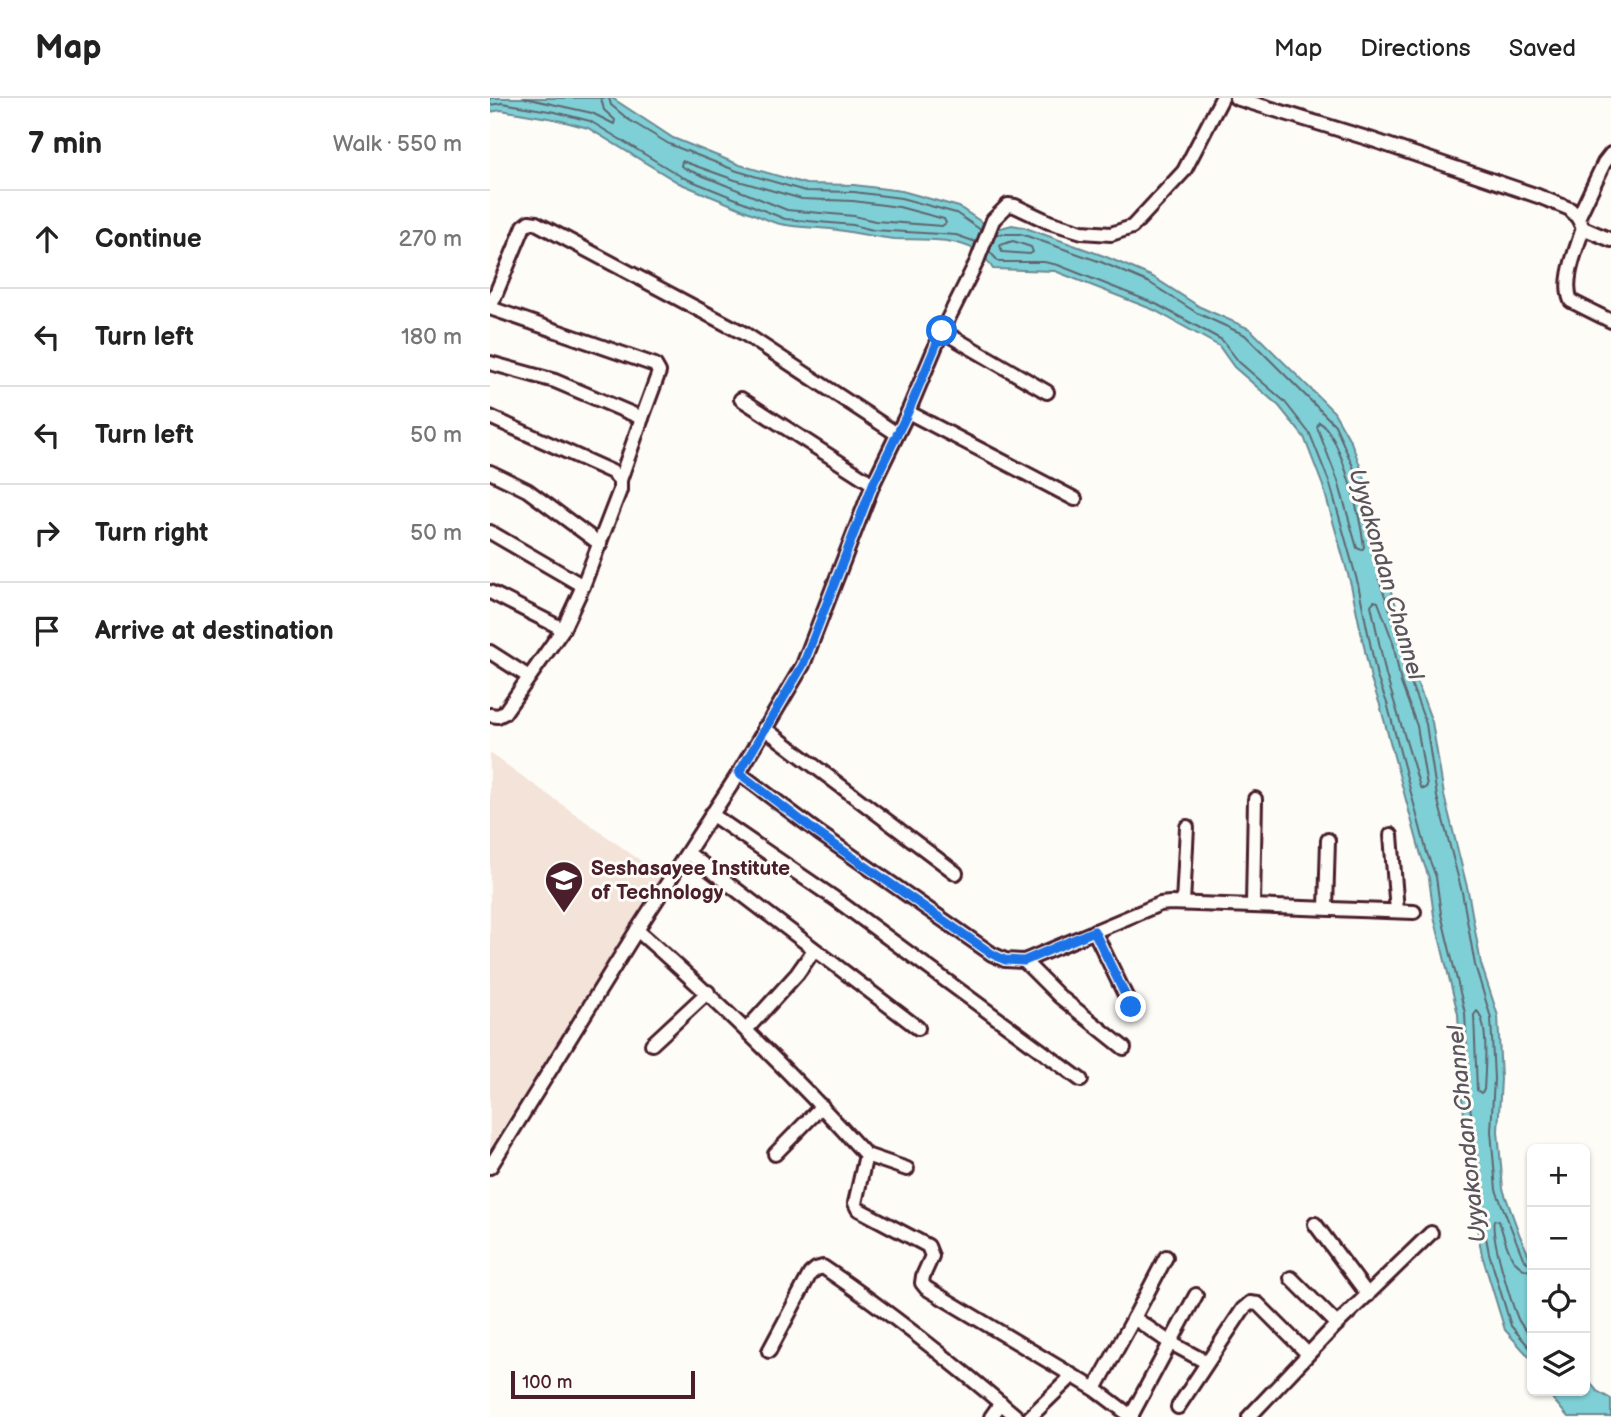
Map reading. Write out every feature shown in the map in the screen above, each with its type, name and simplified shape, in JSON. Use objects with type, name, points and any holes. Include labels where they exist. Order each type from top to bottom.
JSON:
[{"type":"street","points":[[490,1167],[637,930],[739,773],[803,665],[873,484],[908,412],[942,331],[977,261],[993,220],[1008,205],[1058,226],[1082,232],[1111,234],[1132,227],[1184,171],[1222,98]]},
{"type":"street","points":[[1236,98],[1370,139],[1538,196],[1570,209],[1581,223],[1611,240]]},
{"type":"street","points":[[1611,154],[1604,163],[1581,223],[1568,284],[1571,302],[1611,321]]},
{"type":"street","points":[[490,715],[498,716],[504,713],[563,629],[600,544],[659,372],[655,365],[490,308],[524,226],[529,222],[536,223],[745,334],[897,434]]},
{"type":"street","points":[[942,331],[1047,392]]},
{"type":"street","points":[[490,363],[555,381],[642,418]]},
{"type":"street","points":[[741,399],[873,484]]},
{"type":"street","points":[[908,412],[1075,499]]},
{"type":"street","points":[[490,417],[612,472],[620,480]]},
{"type":"street","points":[[490,472],[527,490],[600,544]]},
{"type":"street","points":[[490,532],[583,586]]},
{"type":"street","points":[[490,592],[563,629]]},
{"type":"street","points":[[490,652],[529,677]]},
{"type":"street","points":[[764,728],[956,873]]},
{"type":"street","points":[[739,773],[819,834],[992,954],[1005,960],[1024,961],[1160,904],[1252,904],[1414,912]]},
{"type":"street","points":[[1252,904],[1255,799]]},
{"type":"street","points":[[711,814],[834,898],[1081,1080]]},
{"type":"street","points":[[1183,903],[1187,827]]},
{"type":"street","points":[[1391,835],[1397,911]]},
{"type":"street","points":[[1326,908],[1328,840]]},
{"type":"street","points":[[688,853],[918,1028]]},
{"type":"street","points":[[637,930],[747,1030],[866,1155],[907,1169]]},
{"type":"street","points":[[1094,931],[1131,1007]]},
{"type":"street","points":[[747,1030],[797,974],[814,950]]},
{"type":"street","points":[[1024,961],[1059,996],[1124,1048]]},
{"type":"street","points":[[652,1044],[708,992]]},
{"type":"street","points":[[775,1154],[822,1106]]},
{"type":"street","points":[[866,1155],[855,1203],[858,1209],[928,1247],[932,1256],[923,1276],[922,1283],[926,1288],[1095,1390],[1131,1417],[1196,1295]]},
{"type":"street","points":[[1315,1224],[1367,1294]]},
{"type":"street","points":[[1249,1417],[1337,1324],[1431,1233]]},
{"type":"street","points":[[1095,1390],[1166,1257]]},
{"type":"street","points":[[769,1350],[810,1274],[823,1267],[960,1367],[1017,1417]]},
{"type":"street","points":[[1291,1278],[1337,1324]]},
{"type":"street","points":[[1178,1407],[1206,1362],[1250,1303],[1258,1304],[1308,1354]]},
{"type":"street","points":[[1134,1318],[1169,1342],[1206,1362]]},
{"type":"street","points":[[1030,1417],[1071,1377]]},
{"type":"street","points":[[991,1417],[1001,1403]]},
{"type":"shaded area","name":"Seshasayee Institute of Technology","points":[[490,753],[662,876],[490,1148]]},
{"type":"water","points":[[490,98],[612,98],[673,138],[740,165],[806,184],[854,185],[902,191],[959,207],[986,225],[1001,228],[1012,225],[1023,227],[1153,277],[1200,307],[1250,329],[1334,412],[1351,442],[1364,476],[1377,522],[1386,578],[1408,638],[1416,679],[1432,722],[1444,795],[1468,891],[1481,964],[1498,1016],[1501,1079],[1498,1131],[1503,1189],[1527,1251],[1527,1354],[1505,1330],[1482,1255],[1462,1099],[1458,1014],[1434,916],[1429,878],[1371,679],[1351,585],[1323,486],[1304,437],[1279,406],[1234,367],[1219,346],[1154,310],[1055,271],[993,269],[986,258],[975,250],[947,241],[895,239],[773,222],[679,183],[588,128],[501,110],[490,112]]},
{"type":"water","points":[[1590,1383],[1597,1391],[1611,1399],[1611,1417],[1568,1417],[1550,1396],[1590,1396]]},
{"type":"place","name":"Seshasayee Institute of Technology","points":[[564,914]]},
{"type":"route","points":[[942,331],[908,412],[873,484],[803,665],[739,773],[819,834],[992,954],[1005,960],[1024,961],[1094,931],[1131,1007]]},
{"type":"water label","name":"Uyyakondan Channel","points":[[1387,574]]},
{"type":"water label","name":"Uyyakondan Channel","points":[[1466,1134]]}]
